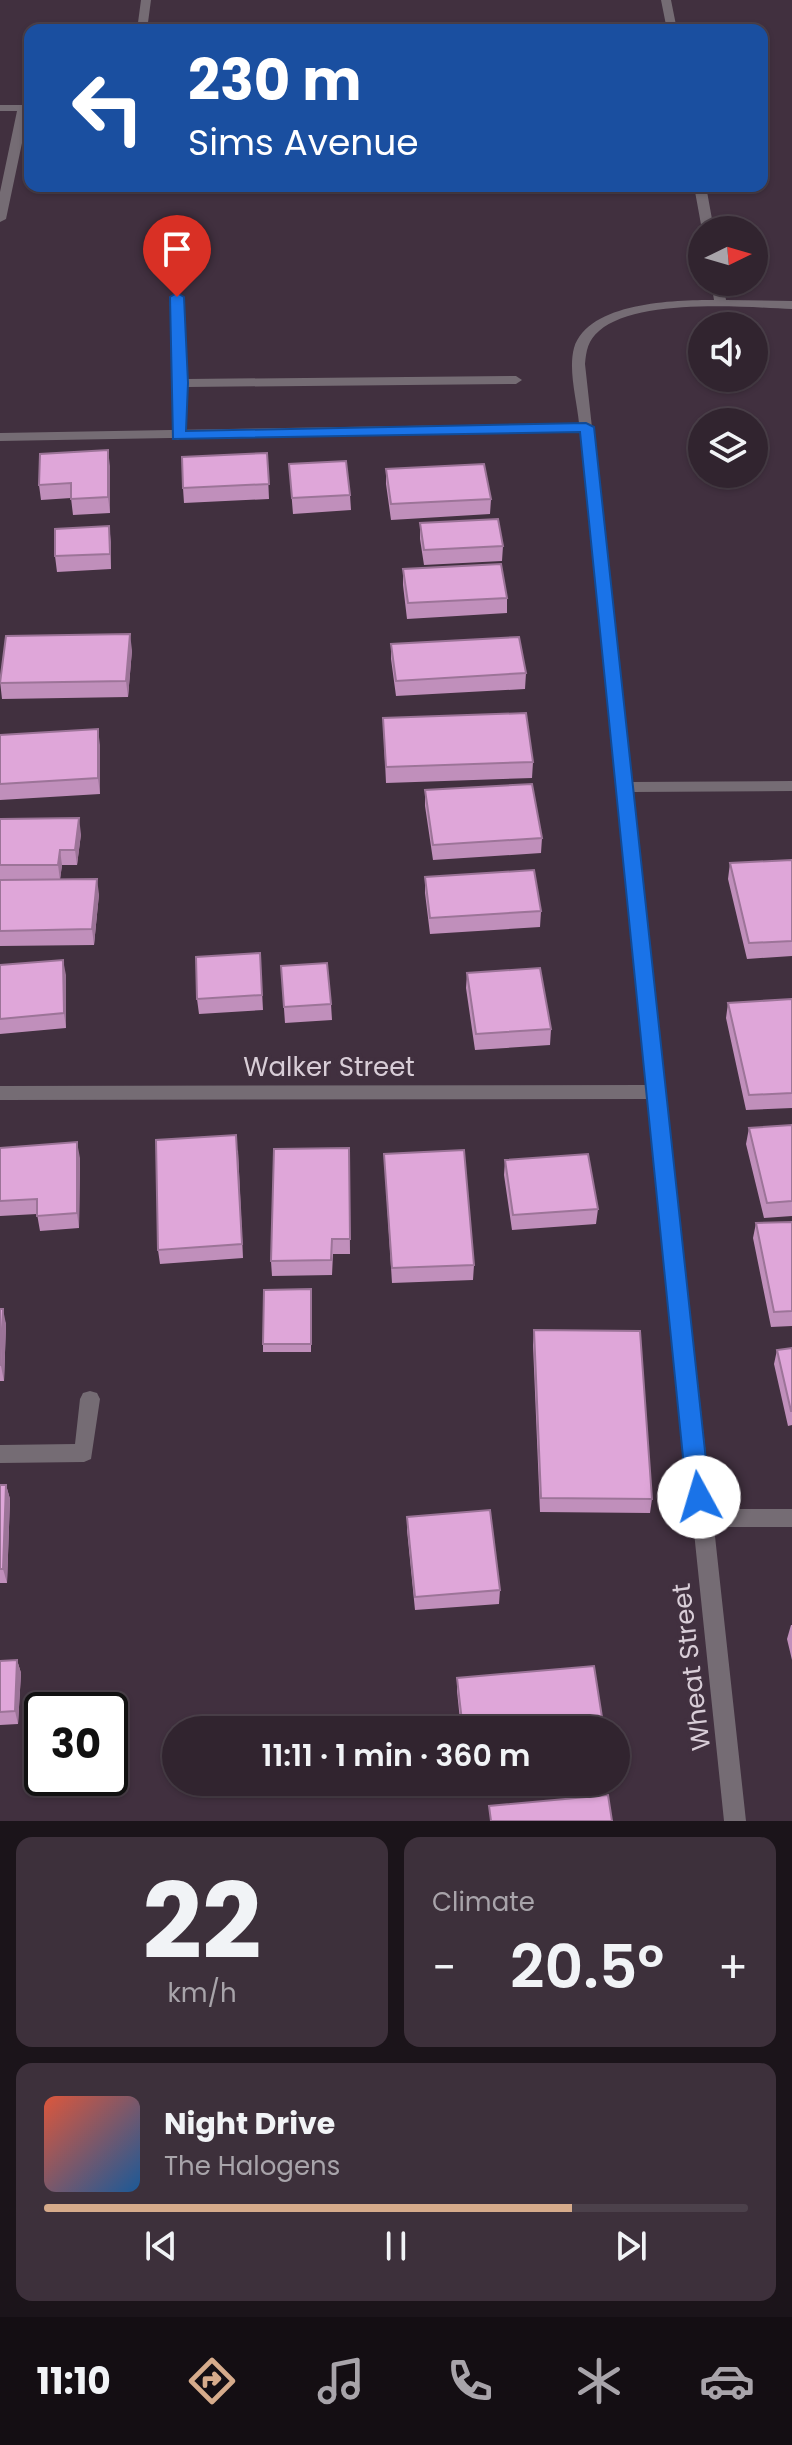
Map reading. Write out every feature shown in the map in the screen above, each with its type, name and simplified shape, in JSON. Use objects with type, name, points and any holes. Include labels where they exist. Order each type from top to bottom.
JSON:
[{"type":"street","points":[[143,24],[146,0]]},
{"type":"street","points":[[666,0],[671,24]]},
{"type":"street","points":[[0,108],[24,108]]},
{"type":"street","points":[[0,219],[24,117]]},
{"type":"street","points":[[701,192],[705,216]]},
{"type":"street","points":[[719,296],[721,305]]},
{"type":"street","points":[[177,297],[181,383],[178,436]]},
{"type":"street","name":"Wheat Street","points":[[735,1821],[579,364],[581,347],[598,325],[622,313],[646,308],[792,305]]},
{"type":"street","points":[[181,383],[516,380]]},
{"type":"street","points":[[0,437],[586,427]]},
{"type":"street","points":[[624,787],[792,786]]},
{"type":"street","name":"Walker Street","points":[[0,1093],[658,1092]]},
{"type":"street","points":[[0,1454],[84,1453],[90,1399]]},
{"type":"street","points":[[701,1518],[792,1518]]},
{"type":"building","points":[[108,450],[108,497],[71,499],[71,483],[39,485],[40,454]]},
{"type":"building","points":[[267,453],[269,484],[183,488],[182,457]]},
{"type":"building","points":[[346,461],[350,495],[292,498],[289,464]]},
{"type":"building","points":[[484,464],[491,499],[391,504],[386,469]]},
{"type":"building","points":[[498,519],[503,546],[424,550],[420,523]]},
{"type":"building","points":[[109,526],[110,554],[55,556],[55,529]]},
{"type":"building","points":[[501,564],[507,598],[408,603],[403,569]]},
{"type":"building","points":[[130,634],[126,681],[0,683],[6,636]]},
{"type":"building","points":[[519,637],[526,673],[396,681],[391,644]]},
{"type":"building","points":[[526,713],[533,762],[386,767],[383,718]]},
{"type":"building","points":[[98,729],[98,778],[0,784],[0,735]]},
{"type":"building","points":[[532,784],[542,838],[433,845],[425,790]]},
{"type":"building","points":[[79,818],[75,850],[60,850],[58,865],[0,865],[0,819]]},
{"type":"building","points":[[792,860],[792,941],[749,943],[730,863]]},
{"type":"building","points":[[534,870],[541,911],[430,918],[425,877]]},
{"type":"building","points":[[97,879],[92,929],[0,931],[0,880]]},
{"type":"building","points":[[260,953],[262,995],[197,999],[196,957]]},
{"type":"building","points":[[63,960],[64,1013],[0,1019],[0,965]]},
{"type":"building","points":[[327,963],[331,1004],[284,1007],[281,966]]},
{"type":"building","points":[[540,968],[551,1029],[476,1034],[467,973]]},
{"type":"building","points":[[792,999],[792,1093],[749,1095],[728,1003]]},
{"type":"building","points":[[792,1125],[792,1201],[767,1203],[749,1128]]},
{"type":"building","points":[[236,1135],[242,1244],[158,1250],[156,1140]]},
{"type":"building","points":[[77,1142],[77,1213],[37,1216],[37,1199],[0,1201],[0,1148]]},
{"type":"building","points":[[349,1148],[350,1239],[332,1239],[331,1260],[271,1261],[274,1149]]},
{"type":"building","points":[[464,1150],[474,1265],[392,1268],[384,1154]]},
{"type":"building","points":[[588,1154],[598,1209],[513,1215],[505,1160]]},
{"type":"building","points":[[792,1222],[792,1311],[774,1312],[756,1223]]},
{"type":"building","points":[[311,1289],[311,1344],[263,1344],[264,1290]]},
{"type":"building","points":[[0,1309],[3,1309],[0,1366]]},
{"type":"building","points":[[534,1330],[640,1331],[652,1499],[541,1498]]},
{"type":"building","points":[[792,1348],[792,1411],[791,1411],[777,1350]]},
{"type":"building","points":[[0,1485],[6,1485],[3,1569],[0,1569]]},
{"type":"building","points":[[490,1510],[500,1590],[415,1597],[407,1517]]},
{"type":"building","points":[[17,1660],[15,1711],[0,1712],[0,1661]]},
{"type":"building","points":[[594,1666],[602,1716],[461,1716],[457,1678]]},
{"type":"building","points":[[608,1796],[612,1821],[491,1821],[489,1806]]},
{"type":"route","points":[[177,297],[181,383],[178,436],[586,427],[699,1497]]}]
